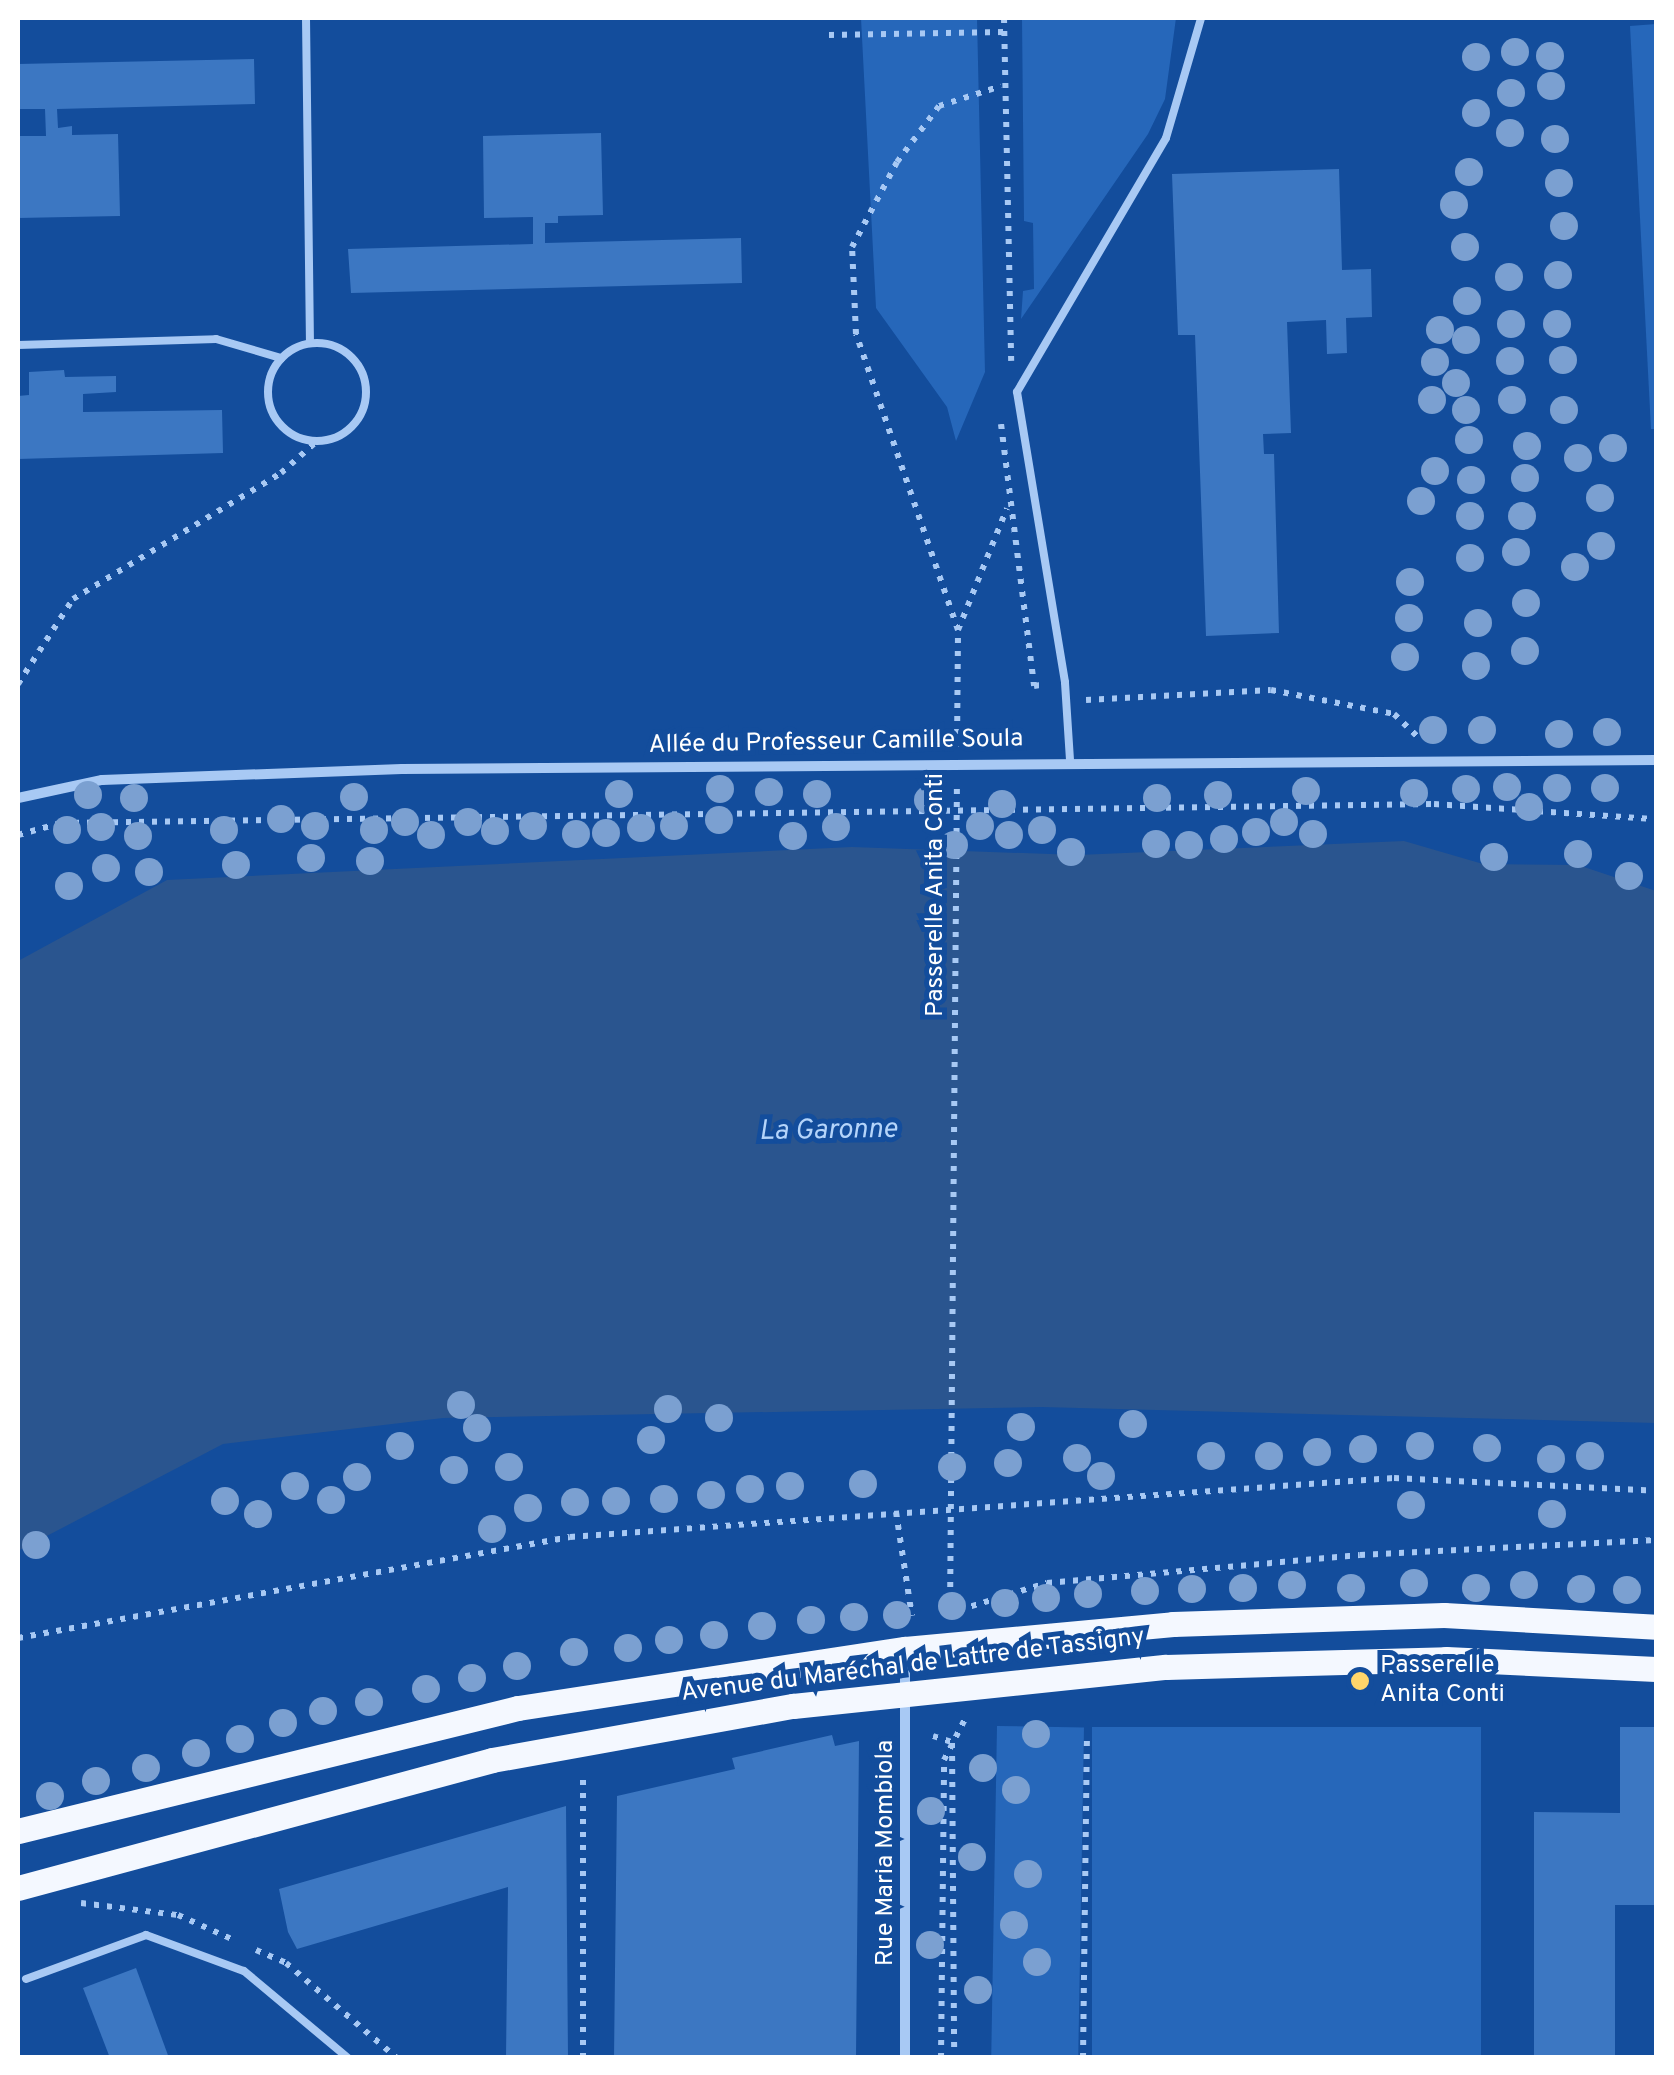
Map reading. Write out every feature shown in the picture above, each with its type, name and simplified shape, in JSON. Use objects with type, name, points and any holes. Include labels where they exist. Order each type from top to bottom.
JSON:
[{"type":"main road","name":"Avenue du Maréchal de Lattre de Tassigny","points":[[18,1831],[502,1712],[905,1649],[1172,1624],[1425,1616],[1656,1627]]},
{"type":"main road","name":"Avenue du Maréchal de Lattre de Tassigny","points":[[18,1888],[492,1760],[696,1720],[906,1692],[1184,1666],[1446,1659],[1656,1670]]},
{"type":"street","name":"Allée du Professeur Camille Soula","points":[[18,798],[102,780],[365,770],[1070,760],[1446,765],[1656,760]]},
{"type":"street","name":"Rue Maria Mombiola","points":[[905,1649],[905,2058]]},
{"type":"lane","points":[[306,18],[310,343]]},
{"type":"lane","points":[[1070,760],[1066,701],[1017,392],[1166,138],[1201,18]]},
{"type":"lane","points":[[18,345],[216,339],[281,358]]},
{"type":"lane","points":[[310,343],[351,356],[366,390],[353,426],[316,442],[290,433],[270,406],[268,388],[281,358],[310,343]]},
{"type":"lane","points":[[26,1979],[146,1935],[244,1971],[348,2058]]},
{"type":"path","points":[[1004,18],[1001,86],[1007,338],[1017,392]]},
{"type":"path","points":[[828,35],[1004,32]]},
{"type":"path","name":"Passerelle Anita Conti","points":[[1001,86],[939,106],[897,162],[852,247],[856,334],[958,630],[950,1613],[1047,1583],[1360,1554],[1656,1540]]},
{"type":"path","points":[[18,684],[73,599],[281,474],[316,442]]},
{"type":"path","points":[[958,630],[1007,507]]},
{"type":"path","points":[[1066,701],[1270,690],[1394,714],[1446,765]]},
{"type":"path","points":[[18,835],[62,823],[1434,804],[1656,819]]},
{"type":"path","points":[[18,1638],[570,1537],[1394,1478],[1656,1491]]},
{"type":"path","points":[[896,1512],[906,1616]]},
{"type":"path","points":[[932,1736],[952,1742]]},
{"type":"path","points":[[1083,2058],[1086,1741]]},
{"type":"path","points":[[941,2058],[944,1760],[952,1742]]},
{"type":"path","points":[[952,1742],[954,2058]]},
{"type":"path","points":[[582,2058],[584,1761]]},
{"type":"path","points":[[134,1893],[134,1907]]},
{"type":"shaded area","points":[[861,18],[977,18],[985,372],[956,441],[947,407],[876,308]]},
{"type":"shaded area","points":[[1022,18],[1176,18],[1165,99],[1148,134],[1021,319],[1023,291],[1034,289],[1033,223],[1024,221]]},
{"type":"shaded area","points":[[1656,24],[1656,429],[1651,429],[1630,26]]},
{"type":"shaded area","points":[[997,1726],[1084,1728],[1078,2058],[991,2057]]},
{"type":"shaded area","points":[[1092,1727],[1481,1727],[1481,2057],[1092,2057]]},
{"type":"water","name":"La Garonne","points":[[1404,841],[1483,864],[1578,865],[1656,891],[1656,1423],[1041,1407],[443,1418],[223,1444],[18,1551],[18,961],[167,880],[852,847],[1078,855]]},
{"type":"building","points":[[254,59],[255,104],[57,109],[58,128],[72,126],[72,135],[118,134],[120,216],[18,218],[18,136],[46,136],[45,109],[18,109],[18,64]]},
{"type":"building","points":[[601,133],[603,215],[558,216],[558,223],[545,223],[545,243],[741,238],[742,283],[351,293],[348,249],[533,244],[533,217],[484,218],[483,136]]},
{"type":"building","points":[[1339,169],[1342,270],[1371,269],[1372,317],[1346,318],[1347,353],[1327,354],[1326,320],[1287,322],[1291,433],[1263,434],[1264,454],[1274,454],[1279,633],[1206,636],[1195,335],[1178,335],[1172,174]]},
{"type":"building","points":[[64,370],[65,377],[116,376],[116,392],[83,394],[83,412],[222,410],[223,453],[18,459],[18,396],[29,395],[29,372]]},
{"type":"building","points":[[1620,1727],[1656,1727],[1656,1905],[1615,1905],[1615,2058],[1534,2058],[1534,1812],[1620,1813]]},
{"type":"building","points":[[832,1735],[835,1746],[859,1741],[856,2058],[614,2058],[617,1796],[735,1769],[732,1758]]},
{"type":"building","points":[[566,1806],[568,2058],[506,2058],[508,1887],[297,1949],[288,1932],[279,1889]]},
{"type":"building","points":[[136,1968],[169,2058],[110,2058],[83,1988]]},
{"type":"place","name":"Passerelle Anita Conti","points":[[1360,1681]]}]
